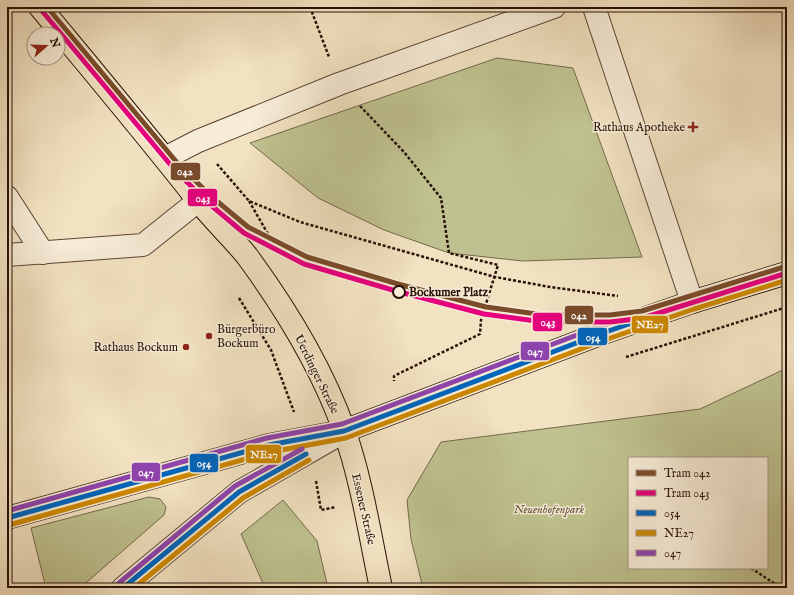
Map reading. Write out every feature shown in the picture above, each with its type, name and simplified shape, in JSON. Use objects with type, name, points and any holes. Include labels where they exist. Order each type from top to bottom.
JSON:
[{"type":"main road","name":"Uerdinger Straße","points":[[40,7],[165,158],[198,201],[246,255],[284,310],[323,381],[344,431]]},
{"type":"main road","points":[[344,431],[600,334],[692,302],[787,273]]},
{"type":"main road","name":"Essener Straße","points":[[344,431],[363,501],[381,588]]},
{"type":"street","points":[[165,158],[198,141],[339,84],[554,7]]},
{"type":"street","points":[[594,7],[692,302]]},
{"type":"street","points":[[7,197],[43,253]]},
{"type":"street","points":[[7,255],[143,245],[198,201]]},
{"type":"street","points":[[123,588],[239,492],[306,446],[344,431]]},
{"type":"street","points":[[7,518],[269,445],[306,446]]},
{"type":"path","points":[[310,7],[339,84],[404,152],[441,198],[449,253],[498,265],[481,320],[480,334],[394,376],[393,390],[400,411]]},
{"type":"path","points":[[198,141],[249,201],[300,222],[495,277],[550,287],[625,297]]},
{"type":"path","points":[[236,292],[271,350],[313,468],[321,510],[363,501]]},
{"type":"path","points":[[623,358],[787,307]]},
{"type":"path","points":[[752,569],[781,588]]},
{"type":"green space","points":[[497,58],[573,68],[642,257],[523,261],[449,253],[384,230],[318,198],[250,143]]},
{"type":"green space","name":"Neuenhofenpark","points":[[787,368],[787,588],[423,588],[411,539],[407,500],[441,442],[700,409]]},
{"type":"green space","points":[[149,497],[160,499],[166,507],[164,515],[80,588],[46,588],[31,528]]},
{"type":"green space","points":[[283,500],[317,541],[328,588],[265,588],[241,534]]},
{"type":"tram line","name":"042","points":[[47,7],[179,165],[212,197],[248,227],[307,257],[398,284],[486,307],[544,315],[610,315],[642,311],[787,266]]},
{"type":"tram line","name":"043","points":[[42,11],[174,169],[207,202],[244,233],[304,264],[396,291],[484,314],[544,322],[610,322],[643,318],[787,273]]},
{"type":"transit line","name":"047","points":[[7,511],[267,438],[342,424],[598,327],[690,295],[785,266]]},
{"type":"transit line","name":"054","points":[[7,518],[269,445],[344,431],[600,334],[692,302],[787,273]]},
{"type":"transit line","name":"NE27","points":[[9,525],[271,452],[346,438],[602,341],[694,309],[787,280]]},
{"type":"transit line","name":"047","points":[[119,583],[235,486],[302,449]]},
{"type":"transit line","name":"054","points":[[123,588],[239,492],[306,454]]},
{"type":"transit line","name":"NE27","points":[[134,588],[243,498],[309,460]]},
{"type":"place","name":"Rathaus Apotheke","points":[[693,127]]},
{"type":"place","name":"Bockumer Platz","points":[[399,292]]},
{"type":"place","name":"Bürgerbüro Bockum","points":[[209,336]]},
{"type":"place","name":"Rathaus Bockum","points":[[186,347]]}]
